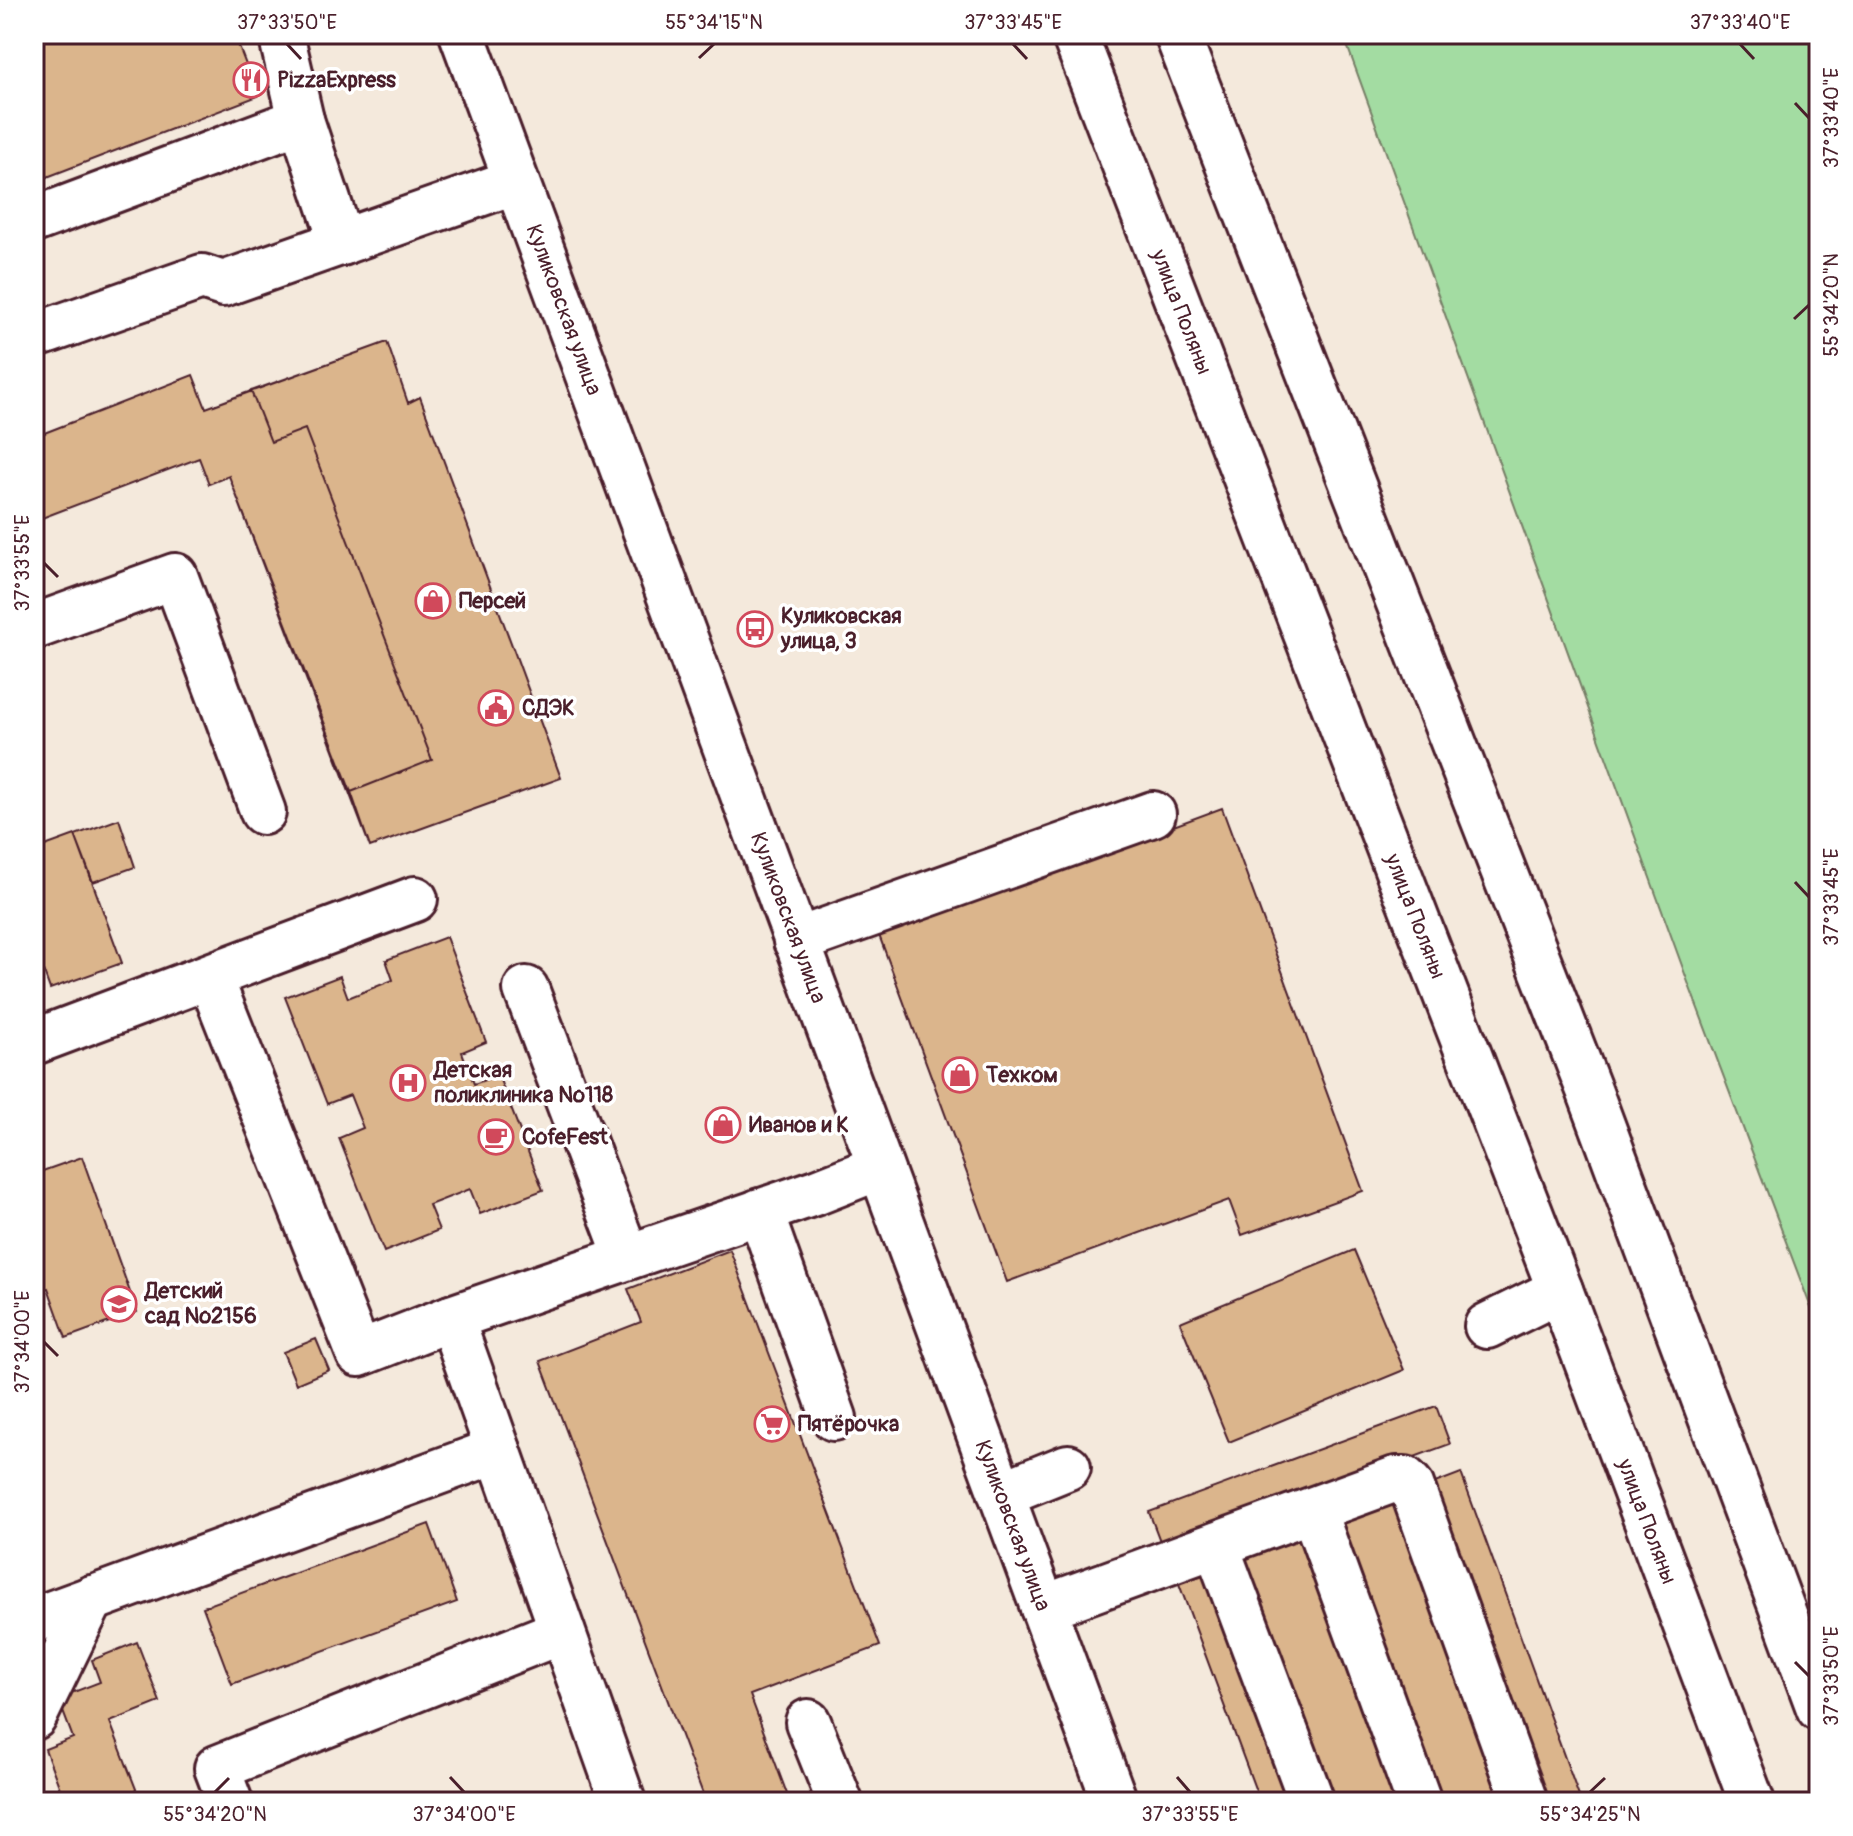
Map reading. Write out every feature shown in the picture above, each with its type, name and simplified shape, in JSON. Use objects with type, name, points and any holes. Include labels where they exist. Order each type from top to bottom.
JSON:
[{"type":"main road","points":[[281,34],[301,120],[342,243]]},
{"type":"main road","name":"Куликовская улица","points":[[462,34],[1115,1802]]},
{"type":"main road","name":"улица Поляны","points":[[1074,34],[1560,1290],[1752,1802]]},
{"type":"main road","points":[[1177,34],[1589,1090],[1819,1708]]},
{"type":"main road","points":[[34,220],[301,120]]},
{"type":"main road","points":[[34,336],[202,277],[223,284],[516,181]]},
{"type":"main road","points":[[34,367],[211,303],[223,284]]},
{"type":"main road","points":[[34,627],[175,576],[263,812]]},
{"type":"main road","points":[[796,941],[1153,814]]},
{"type":"main road","points":[[34,1042],[415,899]]},
{"type":"main road","points":[[210,977],[359,1354],[451,1318],[880,1167]]},
{"type":"main road","points":[[526,989],[627,1257]]},
{"type":"main road","points":[[760,1211],[834,1418]]},
{"type":"main road","points":[[1487,1326],[1560,1290]]},
{"type":"main road","points":[[451,1318],[623,1802]]},
{"type":"main road","points":[[34,1620],[498,1450]]},
{"type":"main road","points":[[1001,1494],[1068,1467]]},
{"type":"main road","points":[[1043,1608],[1396,1479],[1405,1479],[1411,1485],[1525,1802]]},
{"type":"main road","points":[[1313,1510],[1419,1802]]},
{"type":"main road","points":[[1216,1545],[1312,1802]]},
{"type":"main road","points":[[34,1717],[92,1598]]},
{"type":"main road","points":[[230,1802],[217,1768],[562,1631]]},
{"type":"main road","points":[[808,1722],[840,1802]]},
{"type":"green space","points":[[1343,34],[1819,34],[1819,1329],[1689,985]]},
{"type":"building","points":[[34,34],[234,34],[258,96],[34,182]]},
{"type":"building","name":"Персей","points":[[387,342],[408,403],[420,397],[561,778],[370,847],[351,792],[432,760],[305,429],[271,442],[251,391]]},
{"type":"building","points":[[387,342],[408,403],[420,397],[561,778],[370,847],[229,476],[209,484],[199,458],[34,521],[34,437],[193,375],[206,408]]},
{"type":"building","points":[[193,375],[206,408],[251,391],[271,442],[305,429],[432,760],[351,792],[229,476],[209,484],[199,458],[34,521],[34,437]]},
{"type":"building","points":[[1222,808],[1363,1191],[1242,1235],[1229,1200],[1007,1282],[879,935]]},
{"type":"building","points":[[119,819],[135,867],[93,882],[75,835]]},
{"type":"building","points":[[75,835],[122,963],[50,989],[34,945],[34,850]]},
{"type":"building","points":[[446,937],[486,1042],[462,1052],[474,1084],[498,1075],[543,1190],[480,1214],[470,1189],[429,1205],[439,1230],[384,1252],[339,1138],[363,1128],[350,1095],[327,1104],[285,997],[340,976],[348,998],[393,980],[386,960]]},
{"type":"building","points":[[82,1157],[137,1312],[66,1338],[48,1288],[34,1292],[34,1174]]},
{"type":"building","points":[[730,1250],[880,1646],[750,1695],[790,1802],[706,1802],[540,1361],[641,1322],[628,1289]]},
{"type":"building","points":[[1354,1250],[1404,1370],[1229,1442],[1180,1322]]},
{"type":"building","points":[[316,1339],[329,1370],[296,1384],[283,1352]]},
{"type":"building","points":[[1436,1406],[1450,1444],[1163,1549],[1149,1512]]},
{"type":"building","points":[[1461,1473],[1581,1802],[1543,1802],[1427,1486]]},
{"type":"building","points":[[1396,1498],[1511,1802],[1439,1802],[1332,1522]]},
{"type":"building","points":[[429,1524],[457,1602],[232,1684],[203,1607]]},
{"type":"building","points":[[1301,1531],[1404,1802],[1331,1802],[1238,1555]]},
{"type":"building","points":[[1210,1568],[1297,1802],[1260,1802],[1178,1581]]},
{"type":"building","points":[[137,1642],[160,1702],[110,1722],[141,1802],[65,1802],[45,1749],[73,1738],[58,1698],[100,1682],[92,1660]]},
{"type":"place","name":"PizzaExpress","points":[[251,80]]},
{"type":"place","name":"Персей","points":[[433,601]]},
{"type":"place","name":"Куликовская улица, 3","points":[[755,629]]},
{"type":"place","name":"СДЭК","points":[[496,708]]},
{"type":"place","name":"Техком","points":[[960,1075]]},
{"type":"place","name":"Детская поликлиника №118","points":[[408,1083]]},
{"type":"place","name":"Иванов и К","points":[[723,1125]]},
{"type":"place","name":"CofeFest","points":[[496,1137]]},
{"type":"place","name":"Детский сад №2156","points":[[119,1304]]},
{"type":"place","name":"Пятёрочка","points":[[772,1424]]}]
